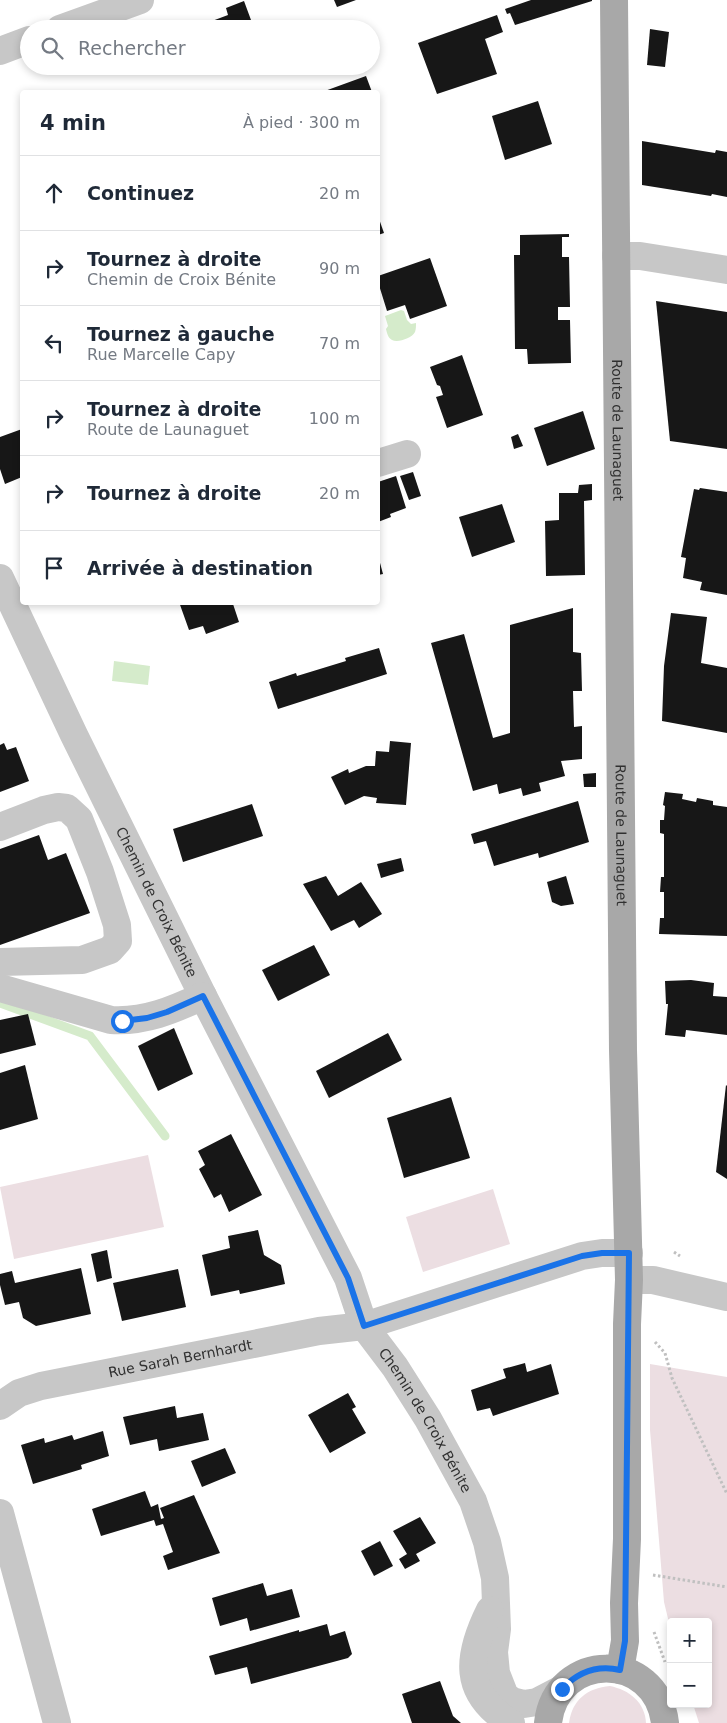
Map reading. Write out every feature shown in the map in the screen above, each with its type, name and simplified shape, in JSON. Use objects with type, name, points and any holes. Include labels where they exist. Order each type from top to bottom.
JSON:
[{"type":"main road","name":"Route de Launaguet","points":[[614,0],[623,1050],[629,1253],[625,1641],[620,1670]]},
{"type":"main road","points":[[548,1723],[552,1706],[568,1682],[584,1672],[603,1668],[620,1670],[637,1677],[650,1687],[659,1701],[665,1723]]},
{"type":"street","points":[[85,20],[140,0]]},
{"type":"street","points":[[0,51],[20,43]]},
{"type":"street","points":[[616,256],[640,256],[727,270]]},
{"type":"street","points":[[380,462],[407,454]]},
{"type":"street","name":"Chemin de Croix Bénite","points":[[9,581],[74,735],[203,996],[348,1278],[364,1326],[395,1367],[428,1419],[473,1502],[487,1542],[495,1578],[497,1629],[494,1652],[496,1673],[505,1696],[512,1701],[524,1704],[537,1702],[562,1689]]},
{"type":"street","points":[[0,827],[44,810],[58,807],[67,808],[78,819],[100,872],[117,925],[118,942],[110,950],[82,960],[0,962]]},
{"type":"street","points":[[100,872],[134,858]]},
{"type":"street","points":[[0,988],[111,1020],[122,1021],[147,1018],[167,1012],[203,996]]},
{"type":"street","name":"Rue Sarah Bernhardt","points":[[0,1406],[19,1393],[41,1386],[319,1331],[364,1326],[582,1256],[602,1253],[629,1253]]},
{"type":"street","points":[[629,1280],[653,1280],[727,1298]]},
{"type":"street","points":[[0,1513],[57,1723]]},
{"type":"street","name":"Chemin de Croix Bénite","points":[[495,1600],[481,1628],[473,1655],[474,1675],[479,1692],[487,1705],[511,1723]]},
{"type":"path","points":[[650,1337],[665,1352],[672,1378],[727,1494]]},
{"type":"path","points":[[652,1575],[727,1587]]},
{"type":"shaded area","points":[[401,310],[404,311],[407,320],[411,324],[416,323],[416,330],[408,338],[395,341],[388,335],[385,316]]},
{"type":"shaded area","points":[[114,661],[150,666],[148,685],[112,681]]},
{"type":"shaded area","points":[[148,1155],[164,1227],[14,1259],[0,1187]]},
{"type":"shaded area","points":[[493,1189],[510,1244],[423,1272],[406,1217]]},
{"type":"shaded area","points":[[650,1364],[727,1377],[727,1723],[699,1723],[694,1708],[712,1708],[712,1618],[668,1618],[664,1602],[650,1430]]},
{"type":"shaded area","points":[[610,1686],[624,1691],[635,1698],[643,1709],[646,1723],[569,1723],[573,1708],[582,1697],[594,1689]]},
{"type":"building","points":[[334,0],[356,0],[337,7]]},
{"type":"building","points":[[531,0],[592,1],[515,25],[510,13],[507,14],[505,9]]},
{"type":"building","points":[[244,1],[251,20],[215,20],[228,15],[226,8]]},
{"type":"building","points":[[497,15],[503,32],[485,39],[497,74],[437,94],[418,43]]},
{"type":"building","points":[[650,29],[669,32],[665,67],[647,65]]},
{"type":"building","points":[[366,76],[371,90],[328,90]]},
{"type":"building","points":[[538,101],[552,144],[505,160],[492,116]]},
{"type":"building","points":[[642,141],[715,153],[716,150],[727,152],[727,197],[642,185]]},
{"type":"building","points":[[380,222],[384,233],[380,234]]},
{"type":"building","points":[[569,234],[569,237],[562,237],[562,257],[569,257],[570,307],[558,307],[558,320],[570,320],[571,363],[528,364],[527,349],[515,349],[514,255],[520,255],[520,235]]},
{"type":"building","points":[[430,258],[447,306],[410,319],[405,305],[387,311],[380,288],[380,275]]},
{"type":"building","points":[[656,301],[727,312],[727,449],[670,441]]},
{"type":"building","points":[[462,355],[483,415],[447,428],[436,397],[443,395],[430,367]]},
{"type":"building","points":[[583,411],[595,449],[547,466],[534,428]]},
{"type":"building","points":[[20,430],[20,478],[5,484],[0,469],[0,437]]},
{"type":"building","points":[[518,434],[523,446],[514,449],[511,437]]},
{"type":"building","points":[[413,472],[421,496],[409,500],[400,476]]},
{"type":"building","points":[[396,476],[406,508],[390,514],[391,517],[380,521],[380,481]]},
{"type":"building","points":[[592,484],[592,500],[584,501],[585,575],[546,576],[545,521],[559,520],[559,493],[578,493],[579,485]]},
{"type":"building","points":[[700,488],[727,492],[727,595],[700,590],[702,582],[683,578],[686,558],[681,557],[691,504],[694,489],[699,490]]},
{"type":"building","points":[[502,504],[515,542],[472,557],[459,517]]},
{"type":"building","points":[[380,563],[383,574],[380,575]]},
{"type":"building","points":[[180,605],[233,605],[239,622],[206,634],[203,626],[189,630]]},
{"type":"building","points":[[573,608],[573,652],[581,653],[582,691],[573,691],[574,727],[582,726],[582,759],[561,761],[565,776],[539,783],[541,791],[523,796],[521,788],[499,794],[497,784],[473,791],[431,643],[464,634],[493,738],[510,733],[510,625]]},
{"type":"building","points":[[671,613],[707,617],[701,663],[727,668],[727,733],[662,721],[664,666]]},
{"type":"building","points":[[379,648],[387,674],[278,709],[269,682],[296,673],[297,676],[346,661],[345,658]]},
{"type":"building","points":[[390,741],[411,743],[406,805],[376,803],[377,798],[364,796],[345,805],[331,777],[348,769],[349,773],[366,766],[375,766],[376,751],[389,752]]},
{"type":"building","points":[[4,743],[7,750],[16,747],[29,781],[0,792],[0,745]]},
{"type":"building","points":[[596,773],[596,787],[584,787],[583,774]]},
{"type":"building","points":[[665,792],[683,794],[682,799],[696,802],[697,798],[713,801],[713,805],[727,807],[727,936],[659,934],[660,918],[664,918],[664,892],[660,892],[661,877],[664,877],[664,834],[660,833],[660,820],[664,820],[665,806],[663,805]]},
{"type":"building","points":[[578,801],[589,842],[539,858],[538,853],[494,866],[486,841],[474,844],[471,834]]},
{"type":"building","points":[[252,804],[263,836],[183,862],[173,829]]},
{"type":"building","points":[[39,835],[48,860],[66,853],[90,913],[0,945],[0,849]]},
{"type":"building","points":[[401,858],[404,871],[381,878],[377,864]]},
{"type":"building","points":[[326,876],[338,896],[361,882],[382,914],[359,928],[354,920],[331,931],[303,884]]},
{"type":"building","points":[[566,876],[574,904],[561,906],[552,902],[547,882]]},
{"type":"building","points":[[314,945],[330,975],[278,1001],[262,970]]},
{"type":"building","points":[[691,980],[714,983],[713,996],[727,997],[727,1035],[686,1030],[685,1037],[665,1035],[668,1004],[666,1004],[665,981]]},
{"type":"building","points":[[28,1014],[36,1045],[0,1054],[0,1020]]},
{"type":"building","points":[[174,1028],[193,1074],[158,1091],[138,1046]]},
{"type":"building","points":[[388,1033],[402,1060],[329,1098],[316,1071]]},
{"type":"building","points":[[25,1065],[38,1119],[0,1130],[0,1073]]},
{"type":"building","points":[[727,1086],[727,1179],[716,1172]]},
{"type":"building","points":[[451,1097],[470,1158],[404,1178],[387,1118]]},
{"type":"building","points":[[231,1134],[262,1195],[229,1212],[221,1194],[214,1198],[199,1169],[205,1165],[198,1151]]},
{"type":"building","points":[[258,1230],[264,1255],[281,1265],[285,1284],[240,1294],[239,1290],[211,1296],[202,1255],[230,1248],[228,1236]]},
{"type":"building","points":[[107,1250],[112,1278],[97,1282],[91,1254]]},
{"type":"building","points":[[81,1268],[91,1314],[36,1326],[23,1318],[19,1302],[5,1305],[0,1285],[0,1274],[12,1271],[15,1283]]},
{"type":"building","points":[[178,1269],[186,1307],[122,1321],[113,1283]]},
{"type":"building","points":[[525,1363],[527,1372],[551,1364],[559,1394],[493,1416],[490,1408],[477,1411],[471,1390],[506,1378],[503,1369]]},
{"type":"building","points":[[348,1393],[356,1407],[352,1409],[366,1433],[330,1453],[308,1415]]},
{"type":"building","points":[[175,1406],[177,1418],[203,1413],[209,1440],[159,1451],[157,1439],[130,1445],[123,1417]]},
{"type":"building","points":[[103,1431],[109,1456],[81,1465],[82,1469],[33,1484],[21,1445],[44,1438],[45,1443],[72,1435],[74,1440]]},
{"type":"building","points":[[225,1448],[236,1473],[202,1487],[191,1461]]},
{"type":"building","points":[[145,1491],[151,1507],[158,1504],[161,1519],[164,1518],[160,1508],[194,1495],[220,1553],[168,1570],[163,1556],[173,1552],[163,1524],[156,1526],[154,1520],[101,1536],[92,1509]]},
{"type":"building","points":[[420,1517],[436,1543],[416,1554],[420,1561],[405,1569],[399,1559],[407,1554],[393,1531]]},
{"type":"building","points":[[380,1541],[393,1566],[374,1576],[361,1551]]},
{"type":"building","points":[[263,1583],[267,1596],[292,1589],[300,1617],[250,1631],[247,1618],[220,1626],[212,1598]]},
{"type":"building","points":[[327,1624],[330,1636],[345,1631],[352,1654],[348,1658],[251,1684],[247,1667],[215,1675],[209,1656],[299,1630],[299,1632]]},
{"type":"building","points":[[440,1681],[453,1716],[461,1723],[412,1723],[402,1694]]},
{"type":"waterway","points":[[0,1003],[90,1036],[165,1136]]},
{"type":"route","points":[[122,1021],[147,1018],[167,1012],[203,996],[348,1278],[364,1326],[419,1310],[582,1256],[602,1253],[629,1253],[625,1641],[620,1670],[603,1668],[584,1672],[568,1682],[562,1689]]}]
